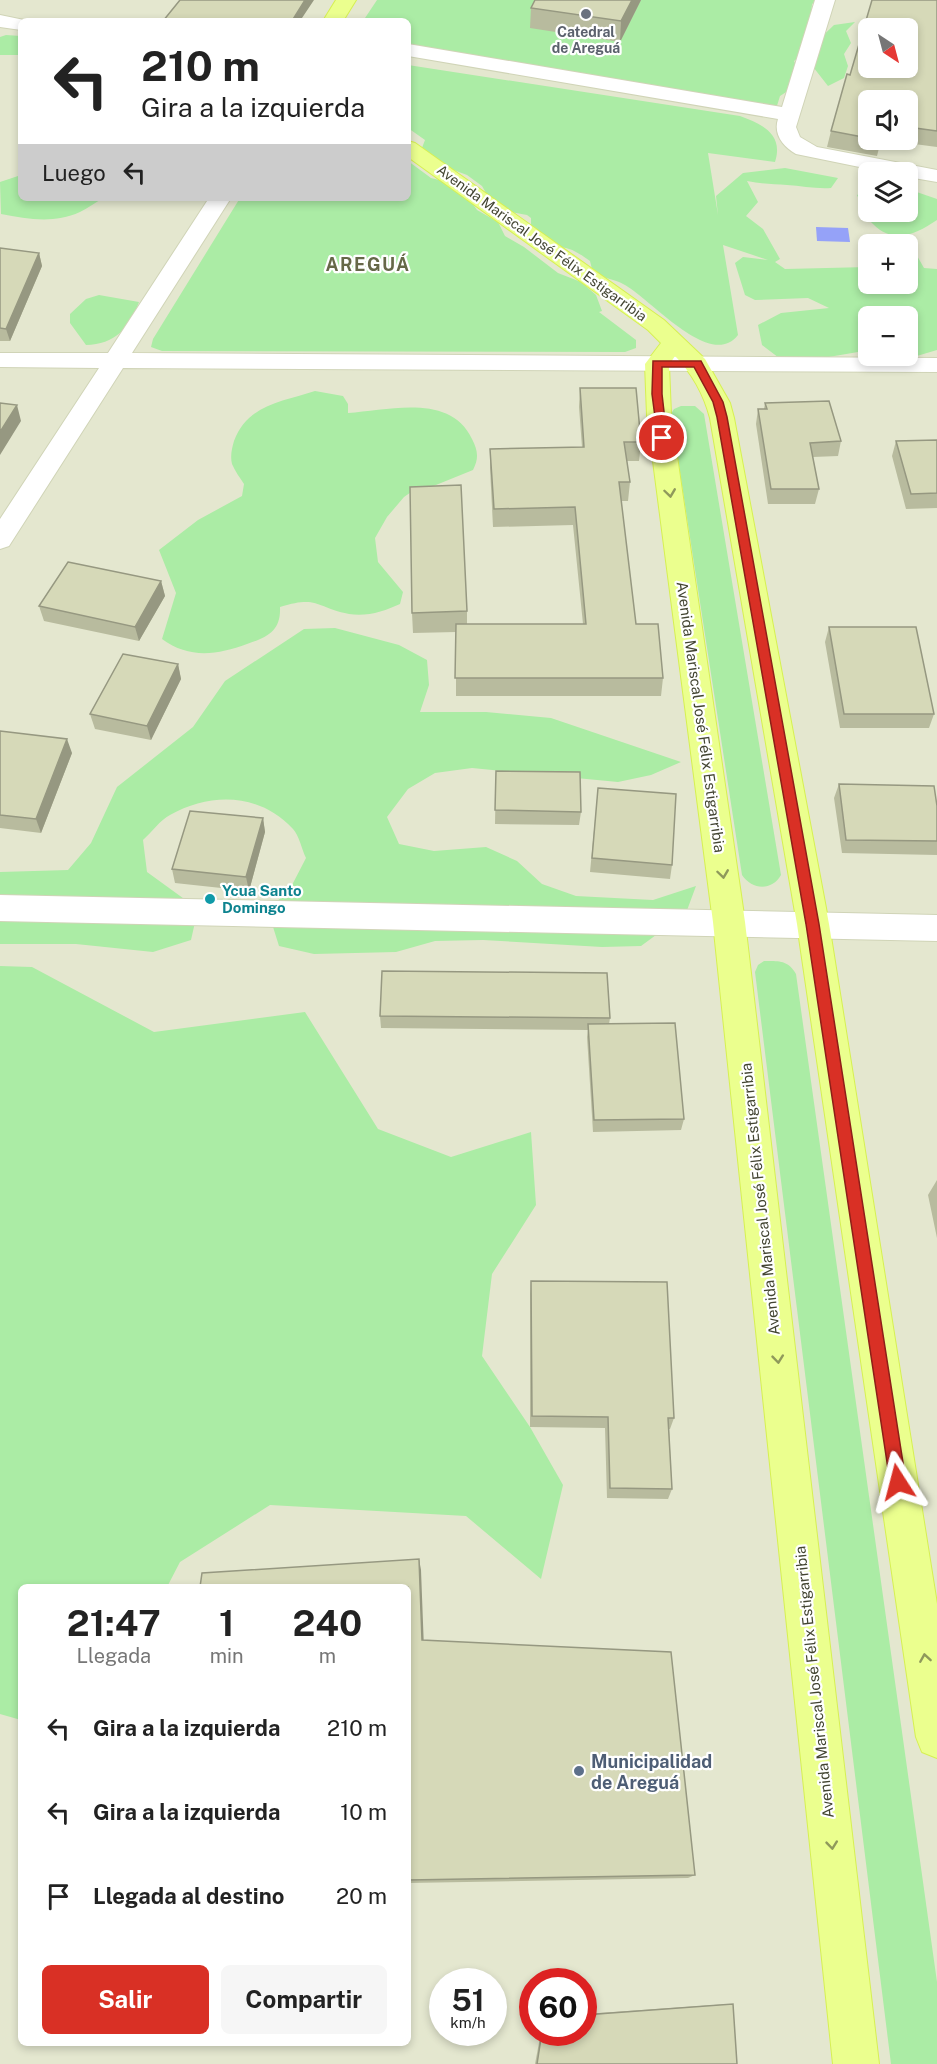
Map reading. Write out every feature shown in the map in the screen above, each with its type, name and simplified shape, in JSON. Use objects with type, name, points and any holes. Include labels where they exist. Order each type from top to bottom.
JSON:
[{"type":"main road","points":[[335,18],[346,0]]},
{"type":"main road","name":"Avenida Mariscal José Félix Estigarribia","points":[[411,149],[656,325],[676,356],[718,402],[813,924],[937,1737]]},
{"type":"main road","name":"Avenida Mariscal José Félix Estigarribia","points":[[676,356],[658,415],[729,922],[856,2064]]},
{"type":"street","points":[[825,0],[786,127],[789,138],[804,151],[937,176]]},
{"type":"street","points":[[0,21],[18,24]]},
{"type":"street","points":[[411,51],[790,115]]},
{"type":"street","points":[[0,540],[218,201]]},
{"type":"street","points":[[0,360],[676,356],[937,365]]},
{"type":"street","points":[[0,908],[937,928]]},
{"type":"shaded area","points":[[0,0],[937,0],[937,2064],[0,2064]]},
{"type":"green space","points":[[377,0],[818,0],[812,4],[808,50],[834,25],[855,22],[846,31],[851,43],[844,54],[848,66],[844,78],[828,86],[810,63],[807,51],[794,61],[800,73],[797,85],[780,96],[776,109],[411,56],[411,18],[365,18]]},
{"type":"green space","points":[[18,36],[18,55],[0,55],[0,37]]},
{"type":"green space","points":[[411,65],[740,116],[763,127],[774,137],[777,152],[775,162],[708,153],[718,215],[716,196],[743,173],[785,168],[838,178],[831,188],[747,181],[758,202],[746,216],[763,229],[780,259],[775,262],[785,269],[858,267],[858,294],[918,294],[918,258],[924,268],[937,269],[937,350],[918,356],[918,306],[858,306],[858,352],[787,364],[762,345],[758,325],[781,313],[829,308],[808,298],[755,300],[745,295],[735,263],[743,257],[768,260],[723,245],[738,335],[726,344],[711,344],[678,326],[631,289],[593,273],[590,261],[571,249],[537,248],[531,233],[531,218],[527,215],[505,211],[490,200],[482,186],[467,175],[440,165],[420,153],[425,140],[411,130]]},
{"type":"green space","points":[[411,163],[431,178],[455,184],[477,210],[498,222],[505,236],[524,247],[558,273],[581,282],[596,295],[602,311],[599,312],[636,340],[636,348],[625,352],[162,351],[151,347],[153,339],[238,201],[411,201]]},
{"type":"green space","points":[[18,176],[18,201],[99,201],[80,212],[60,218],[31,219],[1,214],[0,182]]},
{"type":"green space","points":[[918,192],[937,199],[937,220],[921,229],[909,234],[889,234],[871,222],[918,222]]},
{"type":"green space","points":[[99,295],[139,302],[131,320],[120,333],[105,342],[86,345],[70,323],[70,314],[86,299]]},
{"type":"green space","points":[[315,391],[343,396],[348,404],[348,413],[418,408],[450,415],[462,425],[474,443],[477,458],[473,470],[431,487],[414,490],[404,497],[387,517],[375,538],[378,562],[403,592],[400,604],[376,613],[356,615],[303,602],[280,607],[278,622],[272,632],[247,644],[214,653],[182,650],[172,645],[162,639],[176,593],[159,550],[198,520],[242,496],[244,484],[232,464],[231,455],[234,441],[248,419],[267,406]]},
{"type":"green space","points":[[681,406],[695,406],[704,414],[781,875],[773,884],[762,887],[751,884],[742,875],[671,414],[674,409]]},
{"type":"green space","points":[[335,628],[399,645],[427,660],[429,685],[420,712],[486,712],[551,718],[681,762],[651,775],[618,782],[472,768],[435,773],[408,789],[387,817],[399,844],[434,851],[486,847],[517,861],[542,884],[576,896],[653,900],[696,886],[686,913],[641,946],[602,947],[483,940],[435,941],[396,952],[314,954],[279,946],[268,911],[291,887],[306,858],[299,839],[293,829],[266,808],[234,800],[218,800],[202,802],[166,817],[143,840],[147,872],[198,909],[191,940],[153,952],[76,944],[0,944],[0,872],[68,870],[91,843],[117,787],[193,727],[225,681],[304,629]]},
{"type":"green space","points":[[764,961],[779,961],[790,966],[796,974],[937,1982],[937,2064],[891,2064],[755,972],[758,965]]},
{"type":"green space","points":[[0,966],[32,967],[154,1032],[305,1012],[378,1129],[451,1157],[531,1132],[536,1205],[492,1274],[482,1356],[530,1427],[563,1485],[541,1579],[466,1516],[270,1505],[180,1562],[169,1584],[18,1584],[18,1719],[0,1714]]},
{"type":"water","points":[[816,227],[848,228],[850,242],[817,241]]},
{"type":"building","points":[[180,0],[305,0],[294,18],[165,18]]},
{"type":"building","points":[[535,0],[632,0],[621,21],[531,8]]},
{"type":"building","points":[[872,0],[937,0],[937,131],[918,128],[918,90],[858,90],[858,136],[831,131],[847,74],[850,75],[858,48],[858,78],[918,78],[918,18],[867,18]]},
{"type":"building","points":[[0,248],[39,253],[6,329],[0,328]]},
{"type":"building","points":[[580,388],[636,388],[641,442],[624,442],[630,482],[619,482],[636,624],[658,624],[663,678],[455,678],[456,624],[586,624],[575,507],[494,509],[490,449],[584,447]]},
{"type":"building","points":[[829,401],[841,441],[810,443],[819,489],[771,489],[758,409],[767,409],[765,403]]},
{"type":"building","points":[[0,403],[17,405],[0,432]]},
{"type":"building","points":[[937,440],[937,493],[911,494],[896,441]]},
{"type":"building","points":[[461,485],[467,611],[412,613],[410,487]]},
{"type":"building","points":[[68,562],[161,581],[135,627],[39,606]]},
{"type":"building","points":[[829,627],[916,627],[934,714],[844,714]]},
{"type":"building","points":[[123,654],[178,664],[147,726],[90,714]]},
{"type":"building","points":[[0,731],[67,739],[36,819],[0,815]]},
{"type":"building","points":[[496,771],[580,772],[581,812],[495,810]]},
{"type":"building","points":[[839,784],[934,786],[937,806],[937,841],[846,840]]},
{"type":"building","points":[[598,788],[676,794],[672,865],[592,858]]},
{"type":"building","points":[[190,811],[263,818],[246,877],[172,869]]},
{"type":"building","points":[[382,971],[607,973],[610,1018],[380,1016]]},
{"type":"building","points":[[675,1023],[684,1119],[594,1120],[588,1024]]},
{"type":"building","points":[[531,1281],[667,1282],[674,1418],[668,1418],[672,1489],[610,1488],[608,1417],[532,1416]]},
{"type":"building","points":[[419,1559],[422,1640],[671,1652],[695,1875],[411,1880],[411,1584],[200,1584],[202,1573]]},
{"type":"building","points":[[733,2004],[737,2064],[537,2064],[540,2046],[597,2046],[597,2014]]},
{"type":"place","name":"Catedral de Areguá","points":[[586,14]]},
{"type":"place","name":"Ycua Santo Domingo","points":[[210,899]]},
{"type":"place","name":"Municipalidad de Areguá","points":[[579,1771]]},
{"type":"district","name":"AREGUÁ","points":[[368,264]]},
{"type":"route","points":[[662,438],[658,415],[657,364],[697,364],[718,402],[722,417],[813,924],[898,1482]]}]
